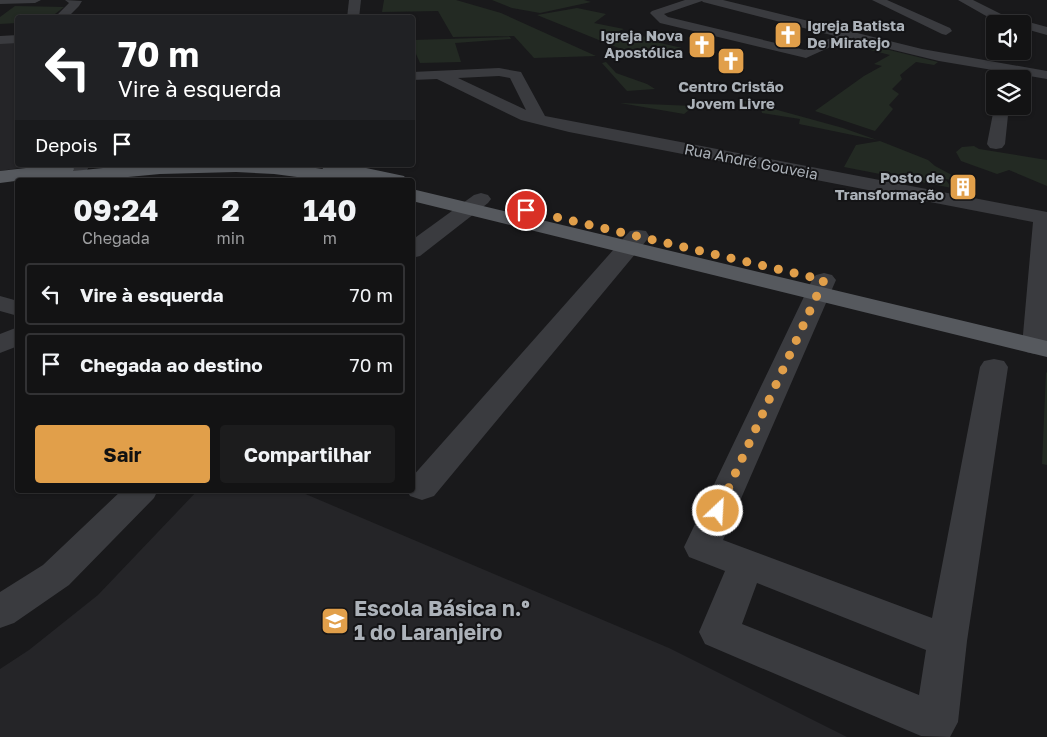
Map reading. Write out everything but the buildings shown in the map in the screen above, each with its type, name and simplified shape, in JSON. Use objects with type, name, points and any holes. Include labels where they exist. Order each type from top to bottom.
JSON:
[{"type":"main road","points":[[0,177],[78,169],[145,167]]},
{"type":"main road","points":[[283,167],[339,178]]},
{"type":"main road","points":[[334,167],[387,178]]},
{"type":"main road","points":[[52,178],[78,169]]},
{"type":"main road","points":[[0,186],[15,184]]},
{"type":"main road","points":[[415,184],[474,204],[1041,339]]},
{"type":"main road","points":[[415,196],[474,204]]},
{"type":"street","points":[[0,1],[36,0]]},
{"type":"street","points":[[63,15],[75,4],[76,2],[72,0]]},
{"type":"street","points":[[353,15],[355,0]]},
{"type":"street","points":[[698,0],[656,14],[664,20],[806,54]]},
{"type":"street","points":[[707,0],[766,12],[989,70]]},
{"type":"street","points":[[878,0],[946,31]]},
{"type":"street","points":[[964,0],[993,15]]},
{"type":"street","points":[[766,12],[788,5]]},
{"type":"street","points":[[1031,27],[1047,31]]},
{"type":"street","points":[[0,29],[15,28]]},
{"type":"street","points":[[788,63],[848,34]]},
{"type":"street","points":[[0,40],[15,39]]},
{"type":"street","points":[[753,56],[772,46]]},
{"type":"street","points":[[415,84],[439,75],[498,72],[516,74],[539,120]]},
{"type":"street","points":[[439,75],[511,110],[539,120]]},
{"type":"street","points":[[1031,75],[1047,75]]},
{"type":"street","points":[[996,144],[1000,115]]},
{"type":"street","name":"Rua André Gouveia","points":[[539,120],[1044,218],[1045,242],[1041,339]]},
{"type":"street","points":[[415,249],[474,204]]},
{"type":"street","points":[[422,488],[633,242]]},
{"type":"street","points":[[821,287],[702,548],[947,641]]},
{"type":"street","points":[[0,303],[15,308]]},
{"type":"street","points":[[0,345],[15,337]]},
{"type":"street","points":[[746,564],[719,632],[945,729],[947,641],[994,367]]},
{"type":"street","points":[[0,612],[56,575],[139,493]]},
{"type":"shaded area","points":[[384,0],[456,0],[501,13],[596,56],[534,58],[514,36],[453,37],[438,11],[382,12]]},
{"type":"shaded area","points":[[492,0],[584,0],[591,2],[540,13],[512,8]]},
{"type":"shaded area","points":[[15,6],[64,7],[54,15],[15,15],[15,23],[0,24],[0,17]]},
{"type":"shaded area","points":[[577,8],[606,14],[594,23],[624,29],[619,31],[651,38],[647,40],[682,48],[641,57],[537,15]]},
{"type":"shaded area","points":[[510,37],[511,39],[455,43],[461,62],[420,63],[415,52],[415,40]]},
{"type":"shaded area","points":[[15,42],[15,167],[25,167],[0,171],[0,43]]},
{"type":"shaded area","points":[[857,42],[938,62],[934,65],[916,62],[900,75],[902,79],[892,89],[899,94],[889,105],[893,109],[875,131],[815,111],[864,76],[882,66],[874,64],[890,55],[850,45]]},
{"type":"shaded area","points":[[606,62],[616,73],[647,84],[655,89],[627,91],[602,63]]},
{"type":"shaded area","points":[[738,99],[843,128],[877,140],[799,124],[800,119],[762,113],[761,109],[740,102]]},
{"type":"shaded area","points":[[620,103],[694,106],[684,114]]},
{"type":"shaded area","points":[[880,141],[928,160],[935,166],[965,182],[945,179],[952,188],[844,167],[856,145]]},
{"type":"shaded area","points":[[974,146],[979,149],[1047,160],[1047,186],[1009,170],[997,174],[961,161],[956,152],[962,147]]},
{"type":"shaded area","points":[[1047,373],[1047,465],[1042,464]]},
{"type":"shaded area","name":"Escola Básica n.º 1 do Laranjeiro","points":[[195,493],[303,493],[669,648],[847,737],[0,737],[0,669],[29,650],[98,595]]},
{"type":"place","name":"Igreja Batista De Miratejo","points":[[788,35]]},
{"type":"place","name":"Igreja Nova Apostólica","points":[[702,45]]},
{"type":"place","name":"Centro Cristão Jovem Livre","points":[[731,61]]},
{"type":"place","name":"Posto de Transformação","points":[[963,187]]},
{"type":"place","name":"Escola Básica n.º 1 do Laranjeiro","points":[[335,621]]},
{"type":"route","points":[[526,210],[824,280],[718,511]]}]
